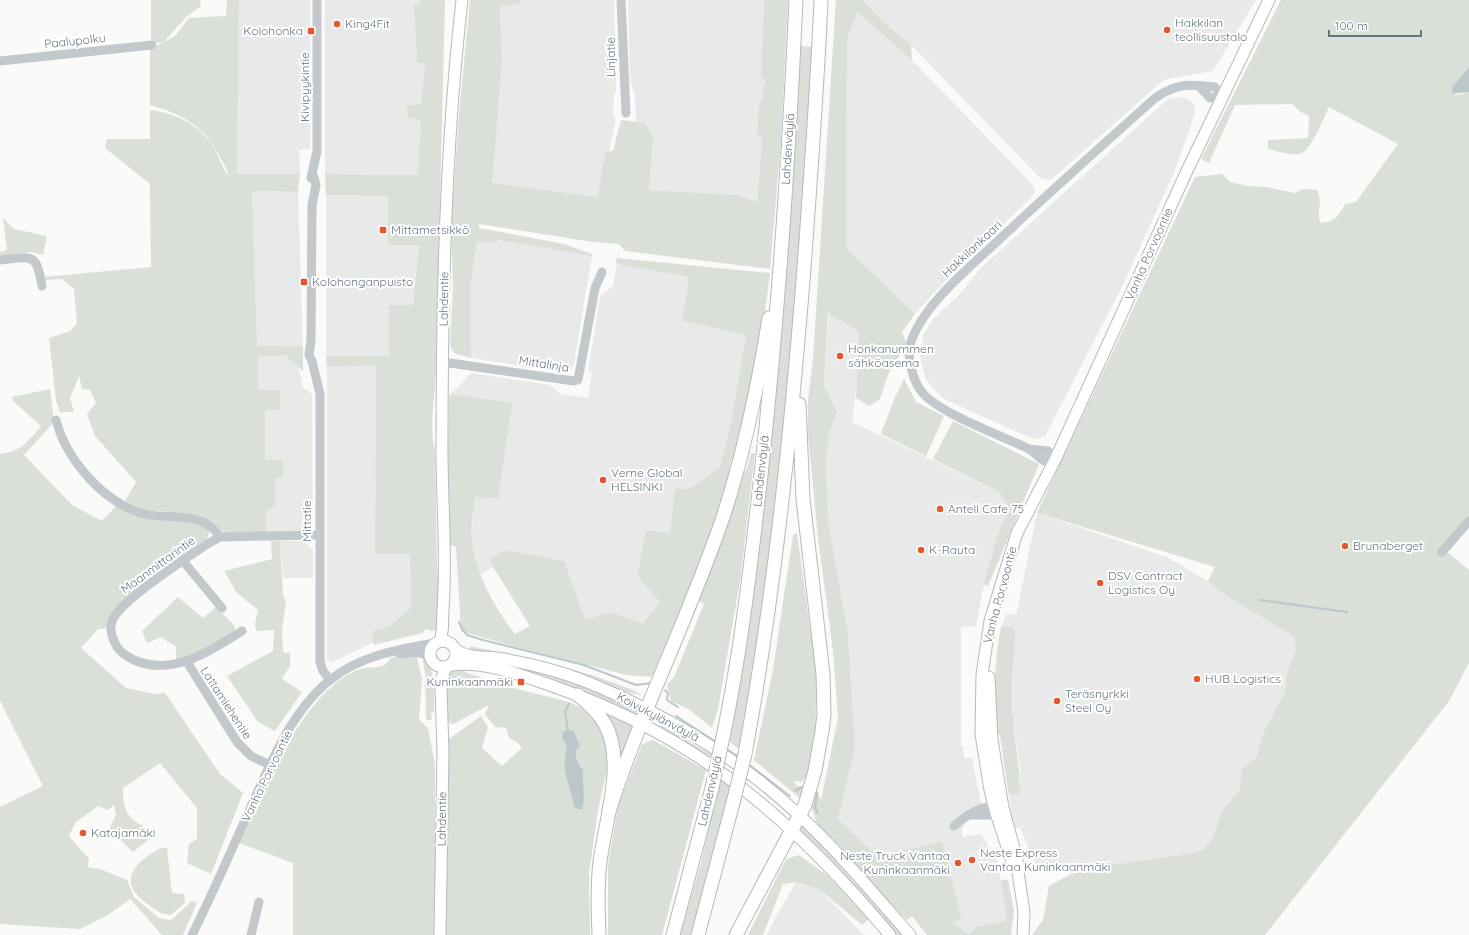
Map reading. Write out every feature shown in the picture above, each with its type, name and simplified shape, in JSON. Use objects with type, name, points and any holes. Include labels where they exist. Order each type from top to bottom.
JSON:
[{"type":"highway","name":"Lahdenväylä","points":[[673,935],[712,788],[723,737],[750,569],[774,357],[796,0]]},
{"type":"highway","name":"Lahdenväylä","points":[[698,935],[745,754],[775,570],[797,359],[816,105],[821,0]]},
{"type":"highway","points":[[609,810],[620,775],[702,574],[722,519],[747,433],[781,250]]},
{"type":"highway","points":[[736,935],[808,796],[820,750],[824,714],[824,691],[803,499],[797,359]]},
{"type":"highway","points":[[578,695],[601,718],[611,740],[614,762],[609,810],[600,864],[599,935]]},
{"type":"main road","name":"Lahdentie","points":[[437,642],[444,630],[444,226],[448,150],[462,0]]},
{"type":"main road","name":"Vanha Porvoontie","points":[[1023,935],[1024,912],[1017,859],[998,809],[992,740],[989,670],[996,622],[1031,509],[1222,97],[1269,0]]},
{"type":"main road","name":"Lahdentie","points":[[444,598],[448,610],[454,647]]},
{"type":"main road","points":[[437,642],[454,647],[456,657],[448,666],[441,667],[431,659],[431,647],[437,642]]},
{"type":"main road","name":"Koivukylänväylä","points":[[454,647],[467,655],[496,658],[548,669],[585,681],[646,709],[687,731],[731,760],[799,815],[857,875],[910,935]]},
{"type":"main road","name":"Lahdentie","points":[[431,659],[441,703]]},
{"type":"main road","name":"Koivukylänväylä","points":[[448,666],[480,664],[526,677],[578,695],[641,723],[684,747],[727,775],[791,829],[846,885],[890,935]]},
{"type":"main road","name":"Lahdentie","points":[[440,935],[443,752],[441,680],[448,666]]},
{"type":"street","name":"Kivipyykintie","points":[[312,185],[317,151],[318,122],[317,0]]},
{"type":"street","name":"Linjatie","points":[[622,0],[626,113]]},
{"type":"street","name":"Paalupolku","points":[[0,61],[152,45]]},
{"type":"street","name":"Hakkilankaari","points":[[1055,460],[1044,461],[1029,449],[942,408],[922,392],[916,384],[910,360],[910,347],[919,326],[948,288],[1049,193],[1155,98],[1168,89],[1177,86],[1199,86],[1210,98],[1222,97]]},
{"type":"street","name":"Mittatie","points":[[312,185],[311,340],[309,351],[320,394],[320,662],[323,671],[330,680]]},
{"type":"street","points":[[0,260],[24,258],[33,260],[38,266],[42,286]]},
{"type":"street","name":"Mittalinja","points":[[443,362],[574,381],[578,380],[595,288],[602,272]]},
{"type":"street","points":[[56,420],[65,445],[78,466],[123,505],[144,513],[184,516],[197,520],[208,525],[220,537]]},
{"type":"street","points":[[1442,552],[1469,521]]},
{"type":"street","name":"Maanmittarintie","points":[[242,631],[187,662],[163,665],[139,662],[119,650],[111,634],[112,621],[123,606],[183,561],[220,537],[319,534]]},
{"type":"street","points":[[183,561],[222,608]]},
{"type":"street","name":"Vanha Porvoontie","points":[[192,935],[270,765],[292,724],[312,697],[330,680],[357,664],[393,650],[437,642]]},
{"type":"street","name":"Vanha Porvoontie","points":[[383,654],[416,652],[431,659]]},
{"type":"street","name":"Lattamiehentie","points":[[187,662],[237,742],[251,756],[270,765]]},
{"type":"street","points":[[954,826],[979,809],[998,809]]},
{"type":"street","points":[[251,935],[259,902]]},
{"type":"shaded area","points":[[151,0],[200,0],[201,6],[187,16],[164,42],[158,43],[151,41]]},
{"type":"shaded area","points":[[227,0],[239,0],[237,174],[300,174],[298,192],[252,191],[257,346],[303,347],[303,371],[285,355],[258,356],[258,390],[280,390],[280,410],[265,410],[265,460],[283,460],[283,478],[275,478],[275,505],[266,512],[266,532],[225,533],[210,522],[185,513],[145,510],[125,501],[136,482],[95,436],[87,414],[96,403],[90,390],[82,389],[79,376],[70,398],[74,412],[60,412],[56,401],[49,338],[70,331],[77,323],[74,289],[62,279],[46,280],[44,277],[151,267],[150,184],[105,148],[107,139],[150,139],[150,110],[167,113],[184,120],[205,136],[211,143],[228,176],[226,167],[215,148],[208,138],[200,130],[192,123],[173,113],[150,105],[150,49],[175,36],[189,18],[226,16]]},
{"type":"shaded area","points":[[239,0],[310,0],[310,149],[299,150],[300,174],[237,175]]},
{"type":"shaded area","points":[[325,0],[420,0],[420,5],[414,5],[417,63],[425,63],[418,175],[325,174]]},
{"type":"shaded area","points":[[420,0],[445,0],[436,377],[432,420],[435,451],[437,565],[442,629],[430,631],[429,629],[424,630],[423,633],[373,645],[373,631],[390,626],[411,607],[410,554],[375,554],[376,365],[327,367],[326,356],[389,356],[389,305],[413,305],[419,245],[388,245],[388,196],[326,195],[325,174],[418,175],[421,120],[408,117],[406,106],[421,104],[425,63],[417,63],[414,5],[420,5]]},
{"type":"shaded area","points":[[470,0],[520,0],[520,3],[500,7],[502,60],[492,183],[598,197],[605,152],[613,151],[621,120],[645,123],[653,136],[649,190],[737,195],[757,202],[762,138],[757,137],[759,104],[762,102],[765,79],[761,78],[764,0],[788,0],[781,140],[770,269],[625,251],[619,244],[593,242],[479,224],[479,228],[564,244],[592,254],[592,256],[498,240],[496,243],[477,241],[470,288],[471,358],[454,353],[451,348],[450,341],[453,288],[451,225],[459,115]]},
{"type":"shaded area","points":[[520,0],[614,0],[616,90],[614,95],[613,114],[616,119],[609,152],[605,152],[599,197],[491,183],[502,60],[500,7],[520,3]]},
{"type":"shaded area","points":[[628,0],[764,0],[761,78],[765,78],[758,137],[762,138],[757,202],[737,195],[648,190],[653,136],[645,123],[636,122],[635,94],[630,81]]},
{"type":"shaded area","points":[[836,0],[862,0],[883,22],[911,45],[912,60],[857,12],[847,40],[846,248],[915,314],[902,332],[907,344],[889,372],[880,399],[869,406],[856,398],[859,332],[828,313],[824,385],[837,412],[829,433],[826,460],[828,521],[848,633],[855,748],[838,819],[877,856],[942,842],[961,918],[953,923],[969,934],[977,927],[1005,921],[1007,919],[1001,880],[1008,880],[1014,911],[1011,935],[927,935],[912,916],[907,920],[891,905],[838,844],[817,824],[812,809],[814,790],[818,792],[821,800],[838,718],[833,651],[818,538],[808,434],[808,400],[813,359]]},
{"type":"shaded area","points":[[862,0],[1256,0],[1213,71],[1167,79],[1160,83],[1052,179],[1047,180],[1040,178],[911,45],[883,22]]},
{"type":"shaded area","points":[[1281,0],[1469,0],[1469,67],[1452,87],[1452,94],[1458,95],[1469,92],[1469,525],[1446,551],[1469,570],[1469,663],[1449,701],[1265,935],[1032,935],[1043,920],[1049,886],[1071,874],[1103,866],[1188,854],[1204,849],[1213,837],[1223,809],[1239,791],[1242,769],[1256,758],[1264,731],[1285,692],[1287,671],[1296,651],[1293,636],[1222,593],[1208,581],[1215,567],[1037,513],[1195,177],[1222,174],[1230,182],[1247,186],[1267,187],[1295,193],[1302,189],[1317,190],[1320,199],[1319,219],[1321,223],[1330,221],[1336,217],[1341,212],[1345,204],[1356,202],[1398,144],[1329,107],[1314,139],[1302,153],[1290,154],[1268,149],[1268,140],[1308,138],[1309,116],[1301,112],[1292,104],[1235,105],[1209,163],[1201,159]]},
{"type":"shaded area","points":[[857,12],[912,60],[1032,184],[1035,190],[1033,196],[956,269],[915,314],[845,248],[847,40]]},
{"type":"shaded area","points":[[801,46],[815,47],[786,429],[758,656],[740,750],[729,741],[729,736],[744,650],[756,564],[776,392],[784,306]]},
{"type":"shaded area","points":[[1469,67],[1469,92],[1452,94],[1452,87]]},
{"type":"shaded area","points":[[1178,97],[1186,98],[1192,102],[1195,108],[1194,116],[1176,168],[1123,285],[1045,436],[1036,439],[1026,436],[944,399],[929,384],[925,377],[920,357],[923,335],[934,318],[958,296],[982,267],[1168,99]]},
{"type":"shaded area","points":[[252,191],[298,192],[303,347],[257,347]]},
{"type":"shaded area","points":[[326,195],[388,196],[388,245],[419,245],[413,306],[389,305],[389,356],[326,356]]},
{"type":"shaded area","points":[[3,218],[14,229],[47,236],[43,255],[31,252],[0,256],[0,252],[7,250]]},
{"type":"shaded area","points":[[477,240],[496,243],[498,240],[592,256],[573,369],[564,368],[552,371],[471,358],[470,288]]},
{"type":"shaded area","points":[[616,258],[770,273],[762,336],[748,409],[729,468],[746,471],[751,453],[755,453],[740,581],[718,709],[712,728],[690,710],[671,701],[667,685],[674,677],[704,604],[687,592],[652,677],[627,675],[516,647],[461,631],[456,547],[447,543],[449,396],[451,394],[512,403],[498,499],[475,497],[472,535],[477,566],[487,590],[515,634],[530,626],[493,567],[490,559],[504,550],[564,561],[585,620],[610,612],[642,623],[660,603],[637,575],[646,530],[670,533],[675,489],[689,489],[720,467],[731,423],[746,335],[682,321],[689,277],[617,264]]},
{"type":"shaded area","points":[[617,264],[689,277],[682,321],[746,335],[731,423],[720,467],[689,489],[675,489],[670,533],[646,530],[637,574],[660,603],[641,623],[610,612],[585,620],[490,559],[493,567],[480,575],[471,539],[475,496],[498,499],[451,394],[471,373],[550,385],[561,394],[588,398],[592,372],[588,371],[600,296],[613,286]]},
{"type":"shaded area","points":[[829,312],[859,332],[858,373],[852,422],[998,491],[1010,510],[999,530],[985,579],[976,626],[961,627],[961,746],[963,746],[964,758],[972,758],[980,799],[985,815],[968,820],[962,828],[962,837],[981,834],[997,860],[1008,916],[1005,921],[977,927],[969,935],[953,923],[942,843],[877,856],[838,819],[855,748],[848,633],[828,521],[826,460],[829,433],[837,412],[824,385]]},
{"type":"shaded area","points":[[258,355],[285,355],[298,365],[303,388],[312,394],[313,523],[305,532],[266,532],[266,512],[275,505],[275,478],[283,460],[265,460],[265,410],[280,410],[280,391],[258,390]]},
{"type":"shaded area","points":[[376,364],[375,554],[410,554],[411,607],[372,643],[331,663],[327,659],[327,367]]},
{"type":"shaded area","points":[[904,379],[916,402],[944,416],[926,456],[881,434],[895,397]]},
{"type":"shaded area","points":[[50,389],[54,422],[24,455],[72,505],[102,521],[117,505],[182,519],[207,527],[209,533],[207,539],[121,603],[109,628],[98,629],[81,648],[126,688],[154,694],[165,693],[220,774],[243,793],[211,874],[187,863],[189,844],[197,839],[197,808],[160,763],[123,788],[123,798],[130,817],[156,834],[133,852],[109,829],[116,815],[114,805],[108,810],[98,806],[75,823],[69,836],[89,859],[88,867],[100,869],[127,880],[134,897],[159,918],[171,920],[192,901],[197,903],[183,935],[162,935],[130,899],[108,915],[80,929],[0,924],[0,807],[43,786],[0,701],[0,454],[13,451],[24,445],[41,426],[13,401],[12,397]]},
{"type":"shaded area","points":[[953,421],[1039,464],[988,586],[984,584],[999,530],[1010,509],[998,491],[933,459]]},
{"type":"shaded area","points":[[1037,513],[1167,557],[1208,581],[1222,593],[1293,636],[1296,651],[1287,671],[1285,692],[1264,731],[1256,758],[1242,769],[1239,791],[1223,809],[1213,837],[1204,849],[1188,854],[1103,866],[1071,874],[1052,866],[1038,870],[1020,828],[1013,828],[1008,791],[1012,795],[1020,794],[1020,769],[1013,717],[1012,627],[1001,627],[1007,613],[1016,615]]},
{"type":"shaded area","points":[[797,533],[810,628],[817,663],[815,745],[807,775],[802,782],[793,781],[797,786],[806,786],[802,800],[754,760],[773,670],[793,535]]},
{"type":"shaded area","points":[[271,541],[280,541],[283,596],[286,601],[282,630],[283,652],[290,653],[290,666],[282,679],[302,692],[275,731],[258,722],[227,676],[273,651],[274,630],[256,631],[255,624],[258,610],[236,592],[224,571],[272,559]]},
{"type":"shaded area","points":[[280,541],[304,541],[313,550],[313,578],[283,578]]},
{"type":"shaded area","points":[[178,597],[203,618],[216,607],[234,625],[235,630],[230,636],[189,657],[176,660],[176,647],[161,637],[147,643],[142,631]]},
{"type":"shaded area","points":[[1001,627],[1012,627],[1015,631],[1012,706],[1020,794],[1012,795],[1008,791],[1000,735],[996,734],[995,720],[994,694]]},
{"type":"shaded area","points":[[470,646],[580,671],[643,695],[623,692],[599,682],[469,654]]},
{"type":"shaded area","points":[[412,655],[417,657],[422,679],[419,720],[428,728],[435,765],[435,935],[293,935],[293,863],[239,843],[260,797],[288,744],[304,719],[321,697],[340,680],[361,669],[379,667],[386,664],[393,657]]},
{"type":"shaded area","points":[[422,657],[427,661],[430,667],[434,682],[434,712],[431,713],[432,720],[426,720],[425,673]]},
{"type":"shaded area","points":[[471,658],[518,665],[574,681],[639,709],[635,715],[554,683]]},
{"type":"shaded area","points":[[464,667],[465,672],[513,688],[569,702],[582,708],[600,727],[606,745],[607,770],[598,810],[589,873],[590,935],[446,935],[449,739],[481,716],[488,727],[482,748],[502,766],[522,748],[518,743],[509,738],[506,728],[495,727],[485,714],[489,705],[455,723],[452,724],[448,721],[444,684],[449,673]]},
{"type":"shaded area","points":[[599,709],[637,726],[617,774]]},
{"type":"shaded area","points":[[661,725],[712,755],[711,758],[659,727]]},
{"type":"shaded area","points":[[568,730],[574,731],[580,747],[576,750],[576,756],[577,761],[583,770],[584,800],[582,809],[577,809],[574,806],[566,777],[565,755],[567,747],[562,737],[563,732]]},
{"type":"shaded area","points":[[653,740],[706,770],[662,935],[608,935],[608,865],[618,806],[642,744]]},
{"type":"shaded area","points":[[720,779],[731,787],[694,935],[680,935],[701,863]]},
{"type":"shaded area","points":[[803,825],[823,843],[904,935],[897,935],[842,874],[798,830]]},
{"type":"shaded area","points":[[161,848],[167,848],[172,893],[184,894],[185,903],[171,915],[161,913],[146,903],[137,895],[132,887],[131,879],[137,865]]},
{"type":"shaded area","points":[[799,855],[828,876],[869,919],[862,925],[819,889],[796,882],[783,884],[763,935],[748,935],[786,859]]},
{"type":"shaded area","points":[[796,882],[819,889],[864,935],[766,935]]},
{"type":"waterway","points":[[1260,600],[1347,612]]},
{"type":"waterway","points":[[459,622],[467,635],[584,665],[636,685],[651,683]]},
{"type":"waterway","points":[[665,690],[668,693],[667,700],[678,707]]},
{"type":"waterway","points":[[568,730],[565,712],[569,704]]},
{"type":"waterway","points":[[676,716],[716,742]]},
{"type":"waterway","points":[[725,748],[740,758]]},
{"type":"waterway","points":[[748,764],[790,796]]},
{"type":"waterway","points":[[795,791],[803,787]]},
{"type":"waterway","points":[[817,793],[815,808],[818,813]]},
{"type":"place","name":"King4Fit","points":[[337,24]]},
{"type":"place","name":"Hakkilan teollisuustalo","points":[[1167,30]]},
{"type":"place","name":"Kolohonka","points":[[311,31]]},
{"type":"place","name":"Mittametsikkö","points":[[383,230]]},
{"type":"place","name":"Kolohonganpuisto","points":[[304,282]]},
{"type":"place","name":"Honkanummen sähköasema","points":[[840,356]]},
{"type":"place","name":"Verne Global HELSINKI","points":[[603,480]]},
{"type":"place","name":"Antell Cafe 75","points":[[940,509]]},
{"type":"place","name":"Brunaberget","points":[[1345,546]]},
{"type":"place","name":"K-Rauta","points":[[921,550]]},
{"type":"place","name":"DSV Contract Logistics Oy","points":[[1100,583]]},
{"type":"place","name":"HUB Logistics","points":[[1197,679]]},
{"type":"place","name":"Kuninkaanmäki","points":[[521,682]]},
{"type":"place","name":"Teräsnyrkki Steel Oy","points":[[1057,701]]},
{"type":"place","name":"Katajamäki","points":[[83,833]]},
{"type":"place","name":"Neste Express Vantaa Kuninkaanmäki","points":[[972,860]]},
{"type":"place","name":"Neste Truck Vantaa Kuninkaanmäki","points":[[958,863]]}]
